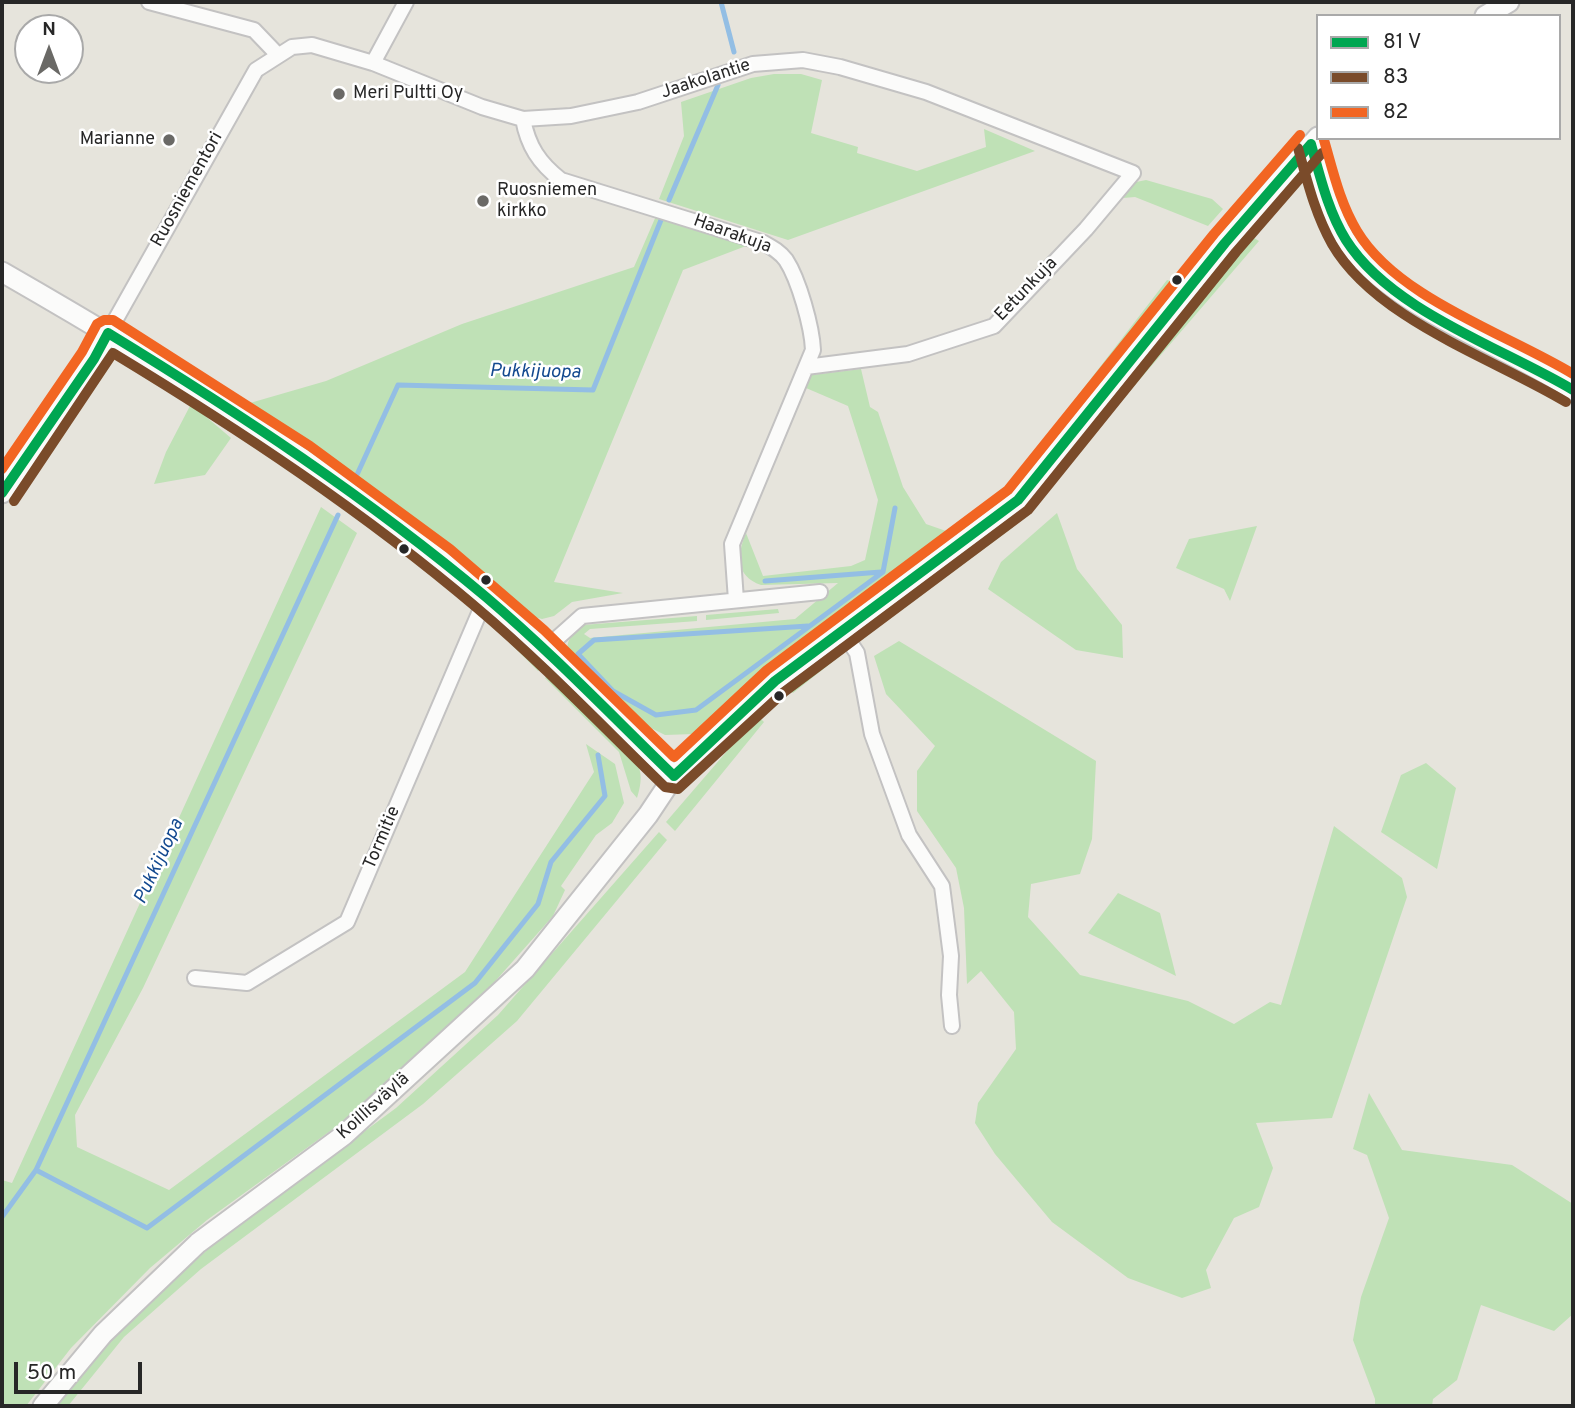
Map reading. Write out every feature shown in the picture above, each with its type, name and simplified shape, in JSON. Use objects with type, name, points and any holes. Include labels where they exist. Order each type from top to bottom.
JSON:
[{"type":"street","points":[[149,2],[254,30],[277,54]]},
{"type":"street","points":[[373,63],[406,2]]},
{"type":"street","points":[[1488,14],[1509,2]]},
{"type":"street","name":"Jaakolantie","points":[[277,54],[292,47],[312,45],[373,63],[482,107],[523,119],[585,113],[638,102],[753,64],[803,60],[840,67],[926,92],[1133,173]]},
{"type":"street","name":"Ruosniementori","points":[[108,333],[256,70],[277,54]]},
{"type":"street","name":"Haarakuja","points":[[523,119],[526,137],[541,164],[561,180],[764,243],[778,251],[787,262],[813,333],[813,350],[732,544],[736,600]]},
{"type":"street","points":[[1314,140],[1329,204],[1351,247],[1380,279],[1428,310],[1533,364],[1573,390]]},
{"type":"street","name":"Koillisväylä","points":[[43,1406],[103,1334],[198,1242],[344,1135],[526,969],[648,815],[674,776],[775,681],[841,629],[1018,500],[1225,243],[1314,140]]},
{"type":"street","name":"Eetunkuja","points":[[806,367],[908,354],[994,326],[1086,229],[1133,173]]},
{"type":"street","points":[[2,272],[206,393],[313,465],[486,597],[674,776]]},
{"type":"street","points":[[2,493],[94,359],[108,333]]},
{"type":"street","points":[[544,650],[582,616],[820,592]]},
{"type":"street","name":"Tormitie","points":[[195,978],[247,983],[347,922],[486,597]]},
{"type":"street","points":[[841,629],[857,653],[872,734],[909,835],[942,886],[951,956],[949,995],[953,1026]]},
{"type":"green space","points":[[774,74],[801,74],[822,80],[811,133],[858,147],[857,153],[917,171],[986,147],[984,129],[1035,151],[788,240],[659,199],[684,136],[681,102],[751,78]]},
{"type":"green space","points":[[1146,180],[1212,199],[1223,209],[1208,226],[1135,197],[1123,198],[1136,182]]},
{"type":"green space","points":[[656,216],[746,246],[683,270],[554,582],[623,593],[572,602],[554,616],[542,619],[526,615],[485,574],[374,488],[250,403],[326,381],[462,324],[634,267]]},
{"type":"green space","points":[[1249,235],[1259,241],[1012,528],[858,642],[861,627],[955,566],[1002,531],[1072,454],[1196,291]]},
{"type":"green space","points":[[1167,280],[1171,281],[1160,300],[1044,453],[994,508],[919,563],[831,620],[694,734],[665,735],[647,726],[569,661],[569,640],[583,625],[697,616],[697,621],[590,629],[584,634],[590,638],[795,619],[838,583],[761,585],[753,581],[746,576],[740,564],[746,533],[763,576],[851,566],[865,560],[878,500],[848,406],[806,388],[811,375],[861,369],[870,407],[878,412],[903,487],[926,524],[946,531],[1005,490]]},
{"type":"green space","points":[[191,404],[231,438],[205,475],[154,484],[166,452]]},
{"type":"green space","points":[[321,507],[357,533],[143,988],[75,1115],[77,1147],[169,1190],[465,972],[594,772],[586,744],[615,764],[624,803],[612,823],[596,835],[561,886],[565,890],[553,916],[475,1004],[351,1116],[207,1220],[150,1268],[71,1348],[26,1406],[2,1406],[2,1180],[12,1183]]},
{"type":"green space","points":[[1057,513],[1077,569],[1122,625],[1123,658],[1076,650],[988,589],[1001,562]]},
{"type":"green space","points":[[1257,526],[1230,601],[1224,589],[1176,568],[1189,539]]},
{"type":"green space","points":[[778,609],[779,613],[706,620],[706,615]]},
{"type":"green space","points":[[492,625],[502,625],[545,665],[538,671]]},
{"type":"green space","points":[[899,641],[1096,761],[1092,839],[1080,874],[1031,884],[1028,917],[1080,975],[1188,1001],[1234,1024],[1270,1002],[1281,1005],[1334,826],[1402,878],[1407,897],[1332,1118],[1256,1123],[1273,1168],[1259,1207],[1234,1218],[1206,1270],[1211,1288],[1182,1298],[1128,1278],[1052,1222],[995,1154],[975,1123],[978,1103],[1016,1049],[1014,1012],[981,971],[967,984],[964,908],[956,868],[917,811],[917,771],[935,746],[886,694],[874,656]]},
{"type":"green space","points":[[835,646],[845,652],[793,693],[788,690],[810,664]]},
{"type":"green space","points":[[551,672],[631,754],[640,773],[637,798],[631,791],[619,752],[545,678]]},
{"type":"green space","points":[[761,719],[764,722],[675,831],[666,822],[734,743]]},
{"type":"green space","points":[[1426,763],[1456,788],[1437,869],[1381,832],[1401,775]]},
{"type":"green space","points":[[659,832],[667,840],[517,1021],[423,1104],[201,1269],[124,1337],[68,1406],[54,1406],[112,1336],[219,1239],[396,1108],[498,1015]]},
{"type":"green space","points":[[1118,893],[1160,913],[1176,976],[1088,933]]},
{"type":"green space","points":[[1369,1093],[1402,1150],[1512,1165],[1573,1204],[1573,1314],[1554,1331],[1481,1305],[1457,1380],[1433,1399],[1432,1406],[1375,1406],[1375,1399],[1353,1340],[1361,1297],[1389,1218],[1367,1155],[1353,1149]]},
{"type":"waterway","name":"Pukkijuopa","points":[[721,2],[734,52]]},
{"type":"waterway","name":"Pukkijuopa","points":[[669,200],[718,85]]},
{"type":"waterway","name":"Pukkijuopa","points":[[355,479],[398,385],[593,390],[661,220]]},
{"type":"waterway","points":[[808,626],[594,640],[578,654],[613,691],[656,715],[696,710],[883,572],[895,508]]},
{"type":"waterway","name":"Pukkijuopa","points":[[2,1217],[36,1170],[338,515]]},
{"type":"waterway","points":[[765,581],[881,572]]},
{"type":"waterway","points":[[36,1170],[147,1228],[475,983],[538,904],[551,862],[605,796],[598,755]]},
{"type":"transit line","name":"82","points":[[2,469],[82,352],[97,324],[104,320],[113,320],[310,446],[450,549],[544,630],[674,757],[767,670],[1008,490],[1214,234],[1300,135]]},
{"type":"transit line","name":"82","points":[[1324,140],[1346,209],[1357,231],[1375,255],[1398,276],[1455,313],[1573,374]]},
{"type":"transit line","points":[[1311,144],[1334,217],[1346,240],[1366,265],[1419,308],[1573,390]]},
{"type":"transit line","points":[[674,776],[775,681],[1018,500],[1225,243],[1311,144]]},
{"type":"transit line","name":"83","points":[[1298,148],[1312,197],[1332,244],[1352,271],[1377,295],[1438,335],[1566,402]]},
{"type":"transit line","name":"83","points":[[14,501],[113,353],[254,442],[390,538],[501,629],[665,787],[678,789],[784,692],[1028,510],[1236,252],[1322,153]]},
{"type":"transit line","points":[[108,333],[206,394],[396,525],[535,640],[674,776]]},
{"type":"transit line","points":[[2,493],[94,359],[108,333]]},
{"type":"place","name":"Meri Pultti Oy","points":[[339,94]]},
{"type":"place","name":"Marianne","points":[[169,140]]},
{"type":"place","name":"Ruosniemen kirkko","points":[[483,201]]}]
